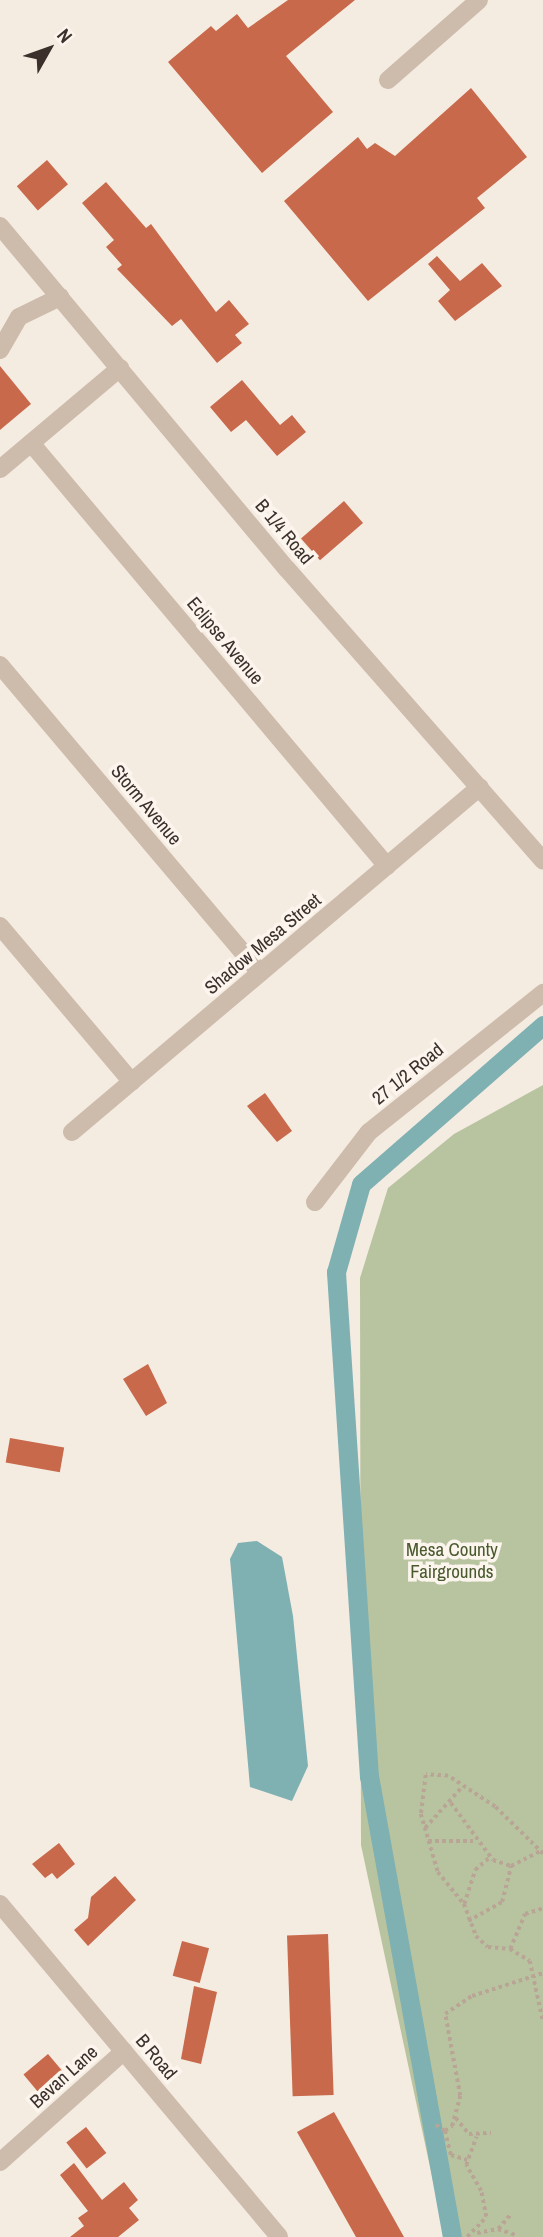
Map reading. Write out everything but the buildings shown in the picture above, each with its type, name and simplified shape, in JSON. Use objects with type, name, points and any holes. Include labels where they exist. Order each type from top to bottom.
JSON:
[{"type":"street","points":[[388,80],[479,0]]},
{"type":"street","name":"B 1/4 Road","points":[[0,226],[543,860]]},
{"type":"street","points":[[0,350],[19,317],[60,297]]},
{"type":"street","points":[[0,470],[120,368]]},
{"type":"street","name":"Eclipse Avenue","points":[[31,443],[387,866]]},
{"type":"street","name":"Storm Avenue","points":[[0,665],[260,973]]},
{"type":"street","name":"Shadow Mesa Street","points":[[72,1132],[480,787]]},
{"type":"street","points":[[0,926],[132,1082]]},
{"type":"street","name":"27 1/2 Road","points":[[315,1202],[369,1132],[543,993]]},
{"type":"street","name":"B Road","points":[[0,1903],[279,2237]]},
{"type":"street","name":"Bevan Lane","points":[[0,2162],[124,2051]]},
{"type":"path","points":[[451,1803],[473,1841],[489,1858],[512,1866],[541,1852],[495,1807],[461,1788],[448,1776],[426,1774],[424,1829],[438,1872],[464,1904],[468,1921],[488,1947],[510,1949],[530,1961],[536,1974],[543,2021]]},
{"type":"path","points":[[424,1829],[451,1803],[461,1788]]},
{"type":"path","points":[[428,1841],[473,1841]]},
{"type":"path","points":[[464,1904],[475,1870],[489,1858]]},
{"type":"path","points":[[468,1921],[502,1902],[512,1866]]},
{"type":"path","points":[[510,1949],[525,1914],[543,1909]]},
{"type":"path","points":[[445,2131],[456,2118],[460,2096],[445,2014],[472,1996],[543,1973]]},
{"type":"path","points":[[456,2118],[476,2137]]},
{"type":"path","points":[[436,2126],[445,2131],[451,2155],[467,2160]]},
{"type":"path","points":[[476,2137],[491,2133]]},
{"type":"path","points":[[476,2137],[467,2160],[486,2210],[477,2235]]},
{"type":"path","points":[[467,2237],[498,2229],[510,2215]]},
{"type":"path","points":[[498,2229],[515,2235]]},
{"type":"green space","name":"Mesa County Fairgrounds","points":[[543,1085],[543,2237],[445,2237],[361,1845],[360,1278],[388,1188],[454,1134]]},
{"type":"water","points":[[257,1541],[282,1557],[293,1616],[308,1766],[292,1801],[250,1787],[230,1559],[238,1543]]},
{"type":"waterway","points":[[452,2237],[369,1777],[336,1272],[361,1184],[543,1025]]}]
